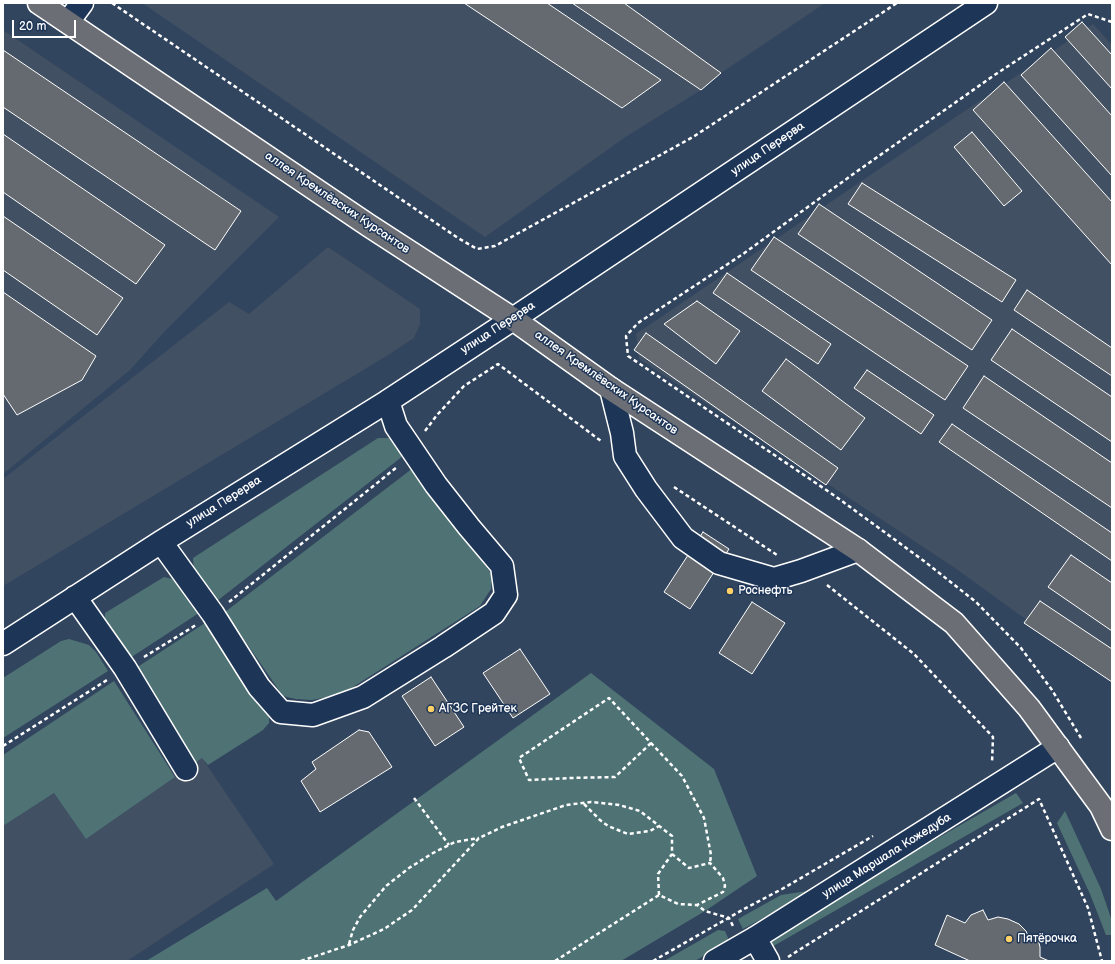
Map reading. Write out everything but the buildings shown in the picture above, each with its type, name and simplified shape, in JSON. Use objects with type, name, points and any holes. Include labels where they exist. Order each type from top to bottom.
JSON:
[{"type":"main road","name":"аллея Кремлёвских Курсантов","points":[[39,3],[368,225],[513,319],[611,389],[858,550],[954,623],[1029,708],[1058,747],[1107,801],[1112,829]]},
{"type":"street","points":[[68,22],[82,3]]},
{"type":"street","name":"улица Перерва","points":[[3,644],[161,542],[388,401],[986,3]]},
{"type":"street","points":[[611,389],[622,433],[625,456],[683,538],[719,563],[774,579],[801,571],[858,550]]},
{"type":"street","points":[[161,542],[213,614],[259,687],[281,712],[313,715],[363,697],[494,613],[506,595],[502,566],[436,485],[396,426],[388,401]]},
{"type":"street","points":[[75,597],[125,668],[186,769]]},
{"type":"street","name":"улица Маршала Кожедуба","points":[[714,961],[755,938],[1058,747]]},
{"type":"street","points":[[755,938],[778,959]]},
{"type":"path","points":[[112,3],[451,233],[477,249],[495,246],[693,137],[897,3]]},
{"type":"path","points":[[1083,743],[1052,690],[1021,648],[976,602],[924,561],[835,496],[628,356],[626,336],[638,323],[743,254],[856,172],[996,74],[1088,14],[1112,22]]},
{"type":"path","points":[[651,743],[616,777],[529,780],[519,758],[609,698],[682,776],[704,818],[712,855],[710,863]]},
{"type":"path","points":[[990,767],[993,762],[993,737]]},
{"type":"path","points":[[414,798],[449,845]]},
{"type":"path","points":[[778,959],[1039,799],[1088,908],[1102,961]]},
{"type":"path","points":[[349,945],[353,930],[360,917],[386,886],[409,868],[455,842],[479,838],[502,827],[536,814],[566,805],[592,802],[619,805],[640,812],[672,836],[672,854],[658,874],[659,895]]},
{"type":"path","points":[[583,803],[608,826],[628,834],[650,831],[659,826]]},
{"type":"path","points":[[653,961],[782,889],[875,834]]},
{"type":"path","points":[[301,961],[349,945],[384,929],[412,910],[479,838]]},
{"type":"path","points":[[672,854],[689,868],[710,863]]},
{"type":"path","points":[[659,895],[678,904],[697,905],[723,892],[725,886],[723,878],[710,863]]},
{"type":"path","points":[[555,961],[659,895]]},
{"type":"path","points":[[697,905],[705,911],[729,918],[734,927]]},
{"type":"shaded area","points":[[142,3],[825,3],[721,73],[701,90],[624,138],[485,237]]},
{"type":"shaded area","points":[[1093,24],[1112,45],[1112,682],[955,568],[639,359],[636,334]]},
{"type":"shaded area","points":[[3,30],[279,217],[165,331],[130,370],[3,474]]},
{"type":"shaded area","points":[[328,247],[420,309],[420,324],[414,338],[385,357],[3,586],[3,479],[229,302],[249,314]]},
{"type":"shaded area","points":[[202,758],[274,864],[127,961],[3,961],[3,826],[54,793],[86,839]]},
{"type":"green space","points":[[378,438],[389,438],[403,456],[217,601],[194,571],[193,558]]},
{"type":"green space","points":[[413,468],[492,575],[491,589],[480,606],[342,694],[312,700],[283,696],[225,612]]},
{"type":"green space","points":[[164,577],[176,580],[199,613],[130,658],[105,620],[105,613]]},
{"type":"green space","points":[[205,623],[269,715],[269,723],[263,730],[208,765],[202,758],[195,763],[136,668]]},
{"type":"green space","points":[[69,639],[89,645],[96,652],[108,671],[3,738],[3,678],[61,641]]},
{"type":"green space","points":[[591,673],[714,769],[757,876],[705,911],[621,961],[146,961],[267,888],[276,901]]},
{"type":"green space","points":[[114,681],[175,777],[86,839],[54,793],[3,826],[3,755]]},
{"type":"green space","points":[[1016,793],[1023,803],[770,948],[763,939]]},
{"type":"green space","points":[[1065,811],[1101,889],[1112,921],[1112,935],[1106,935],[1090,894],[1057,823]]},
{"type":"green space","points":[[814,890],[743,929],[738,919],[781,895]]},
{"type":"green space","points":[[718,930],[725,931],[728,938],[727,942],[695,961],[664,961]]},
{"type":"place","name":"Роснефть","points":[[730,591]]},
{"type":"place","name":"АГЗС Грейтек","points":[[431,709]]},
{"type":"place","name":"Пятёрочка","points":[[1009,939]]}]
